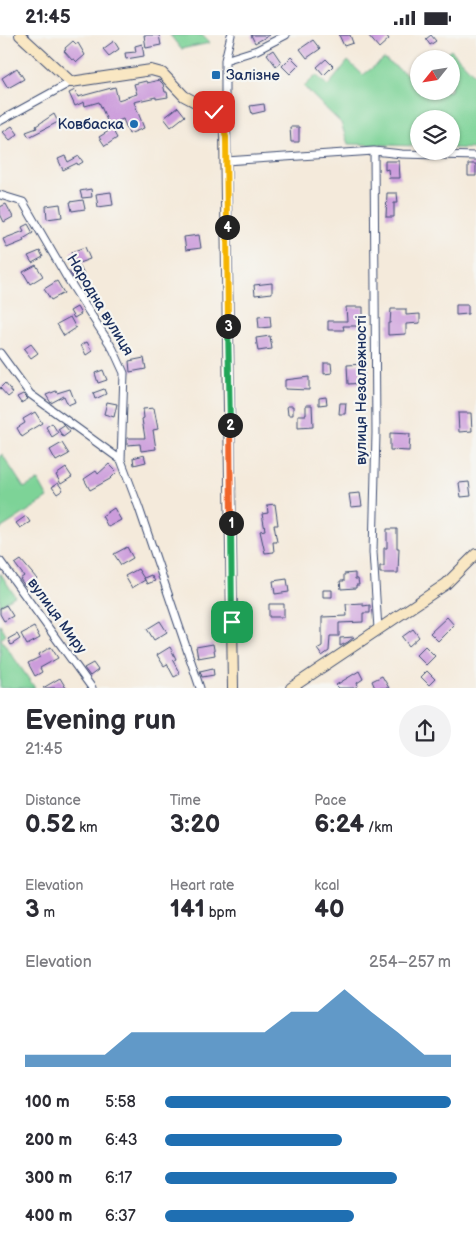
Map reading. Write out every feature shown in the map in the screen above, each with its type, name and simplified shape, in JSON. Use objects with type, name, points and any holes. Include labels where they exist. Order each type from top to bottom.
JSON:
[{"type":"street","points":[[20,35],[71,82]]},
{"type":"street","points":[[222,121],[224,116],[225,60],[231,35]]},
{"type":"street","points":[[225,60],[257,50],[286,35]]},
{"type":"street","points":[[0,121],[71,82],[151,70],[162,73],[184,96],[207,107],[222,121],[226,137],[233,688]]},
{"type":"street","points":[[226,161],[374,151],[476,156]]},
{"type":"street","name":"вулиця Незалежності","points":[[374,151],[376,433],[373,552],[378,629]]},
{"type":"street","name":"Народна вулиця","points":[[0,195],[23,202],[66,276],[114,349],[124,373],[121,460],[200,688]]},
{"type":"street","points":[[0,353],[30,394],[121,460]]},
{"type":"street","points":[[291,688],[446,584],[476,554]]},
{"type":"street","name":"вулиця Миру","points":[[0,561],[92,688]]},
{"type":"green space","points":[[170,35],[202,35],[210,43],[181,49]]},
{"type":"green space","points":[[384,59],[410,77],[410,100],[460,100],[460,59],[476,76],[476,149],[460,148],[460,110],[410,110],[410,146],[348,144],[341,123],[304,87],[316,75],[328,86],[348,61],[363,75]]},
{"type":"green space","points":[[2,454],[24,488],[38,480],[48,498],[0,529],[0,456]]},
{"type":"green space","points":[[0,574],[15,596],[0,605]]},
{"type":"green space","points":[[0,624],[6,634],[1,639],[35,688],[0,688]]},
{"type":"building","points":[[144,35],[159,35],[161,45],[146,48]]},
{"type":"building","points":[[251,35],[270,35],[255,43]]},
{"type":"building","points":[[339,35],[350,35],[353,43],[344,46]]},
{"type":"building","points":[[368,35],[386,35],[389,39],[379,48]]},
{"type":"building","points":[[431,35],[436,41],[430,45],[426,39]]},
{"type":"building","points":[[313,40],[320,49],[307,58],[300,49]]},
{"type":"building","points":[[73,41],[76,44],[78,43],[85,55],[77,62],[74,59],[72,60],[64,51]]},
{"type":"building","points":[[114,41],[119,49],[109,56],[103,49]]},
{"type":"building","points":[[142,44],[144,56],[126,59],[125,53],[136,52],[135,46]]},
{"type":"building","points":[[273,50],[281,62],[276,66],[267,54]]},
{"type":"building","points":[[291,57],[299,65],[290,74],[282,66]]},
{"type":"building","points":[[326,59],[333,66],[324,75],[317,67]]},
{"type":"building","points":[[17,68],[24,79],[8,88],[2,78]]},
{"type":"building","points":[[159,80],[163,84],[168,97],[156,99],[156,97],[134,102],[144,128],[129,134],[123,119],[109,125],[99,102],[85,106],[84,102],[75,106],[69,93],[75,90],[78,97],[115,87],[118,100],[137,94],[134,84]]},
{"type":"building","points":[[264,104],[265,111],[252,114],[250,106]]},
{"type":"building","points":[[178,107],[185,116],[171,127],[164,118]]},
{"type":"building","points":[[54,114],[58,122],[29,137],[26,132],[37,128],[36,126]]},
{"type":"building","points":[[12,126],[18,134],[10,140],[3,132]]},
{"type":"building","points":[[290,127],[299,127],[299,142],[291,142]]},
{"type":"building","points":[[112,129],[117,138],[105,146],[99,137]]},
{"type":"building","points":[[65,156],[68,162],[79,156],[83,162],[63,170],[58,159]]},
{"type":"building","points":[[385,161],[399,161],[400,178],[389,178],[388,169],[385,170]]},
{"type":"building","points":[[468,164],[476,164],[476,176],[468,176]]},
{"type":"building","points":[[91,189],[92,197],[82,198],[80,191]]},
{"type":"building","points":[[111,192],[113,205],[98,207],[96,194]]},
{"type":"building","points":[[387,193],[397,193],[398,203],[394,203],[394,217],[386,217]]},
{"type":"building","points":[[83,200],[85,209],[72,211],[70,202]]},
{"type":"building","points":[[6,204],[13,217],[4,222],[0,214],[0,207]]},
{"type":"building","points":[[60,204],[62,217],[47,219],[46,206]]},
{"type":"building","points":[[28,224],[33,233],[23,239],[24,241],[7,248],[3,239],[24,231],[22,227]]},
{"type":"building","points":[[199,235],[201,248],[186,250],[184,237]]},
{"type":"building","points":[[85,247],[90,259],[76,264],[71,252]]},
{"type":"building","points":[[40,251],[43,257],[32,263],[28,256]]},
{"type":"building","points":[[36,265],[43,276],[30,284],[23,272]]},
{"type":"building","points":[[80,267],[84,275],[74,279],[70,272]]},
{"type":"building","points":[[57,281],[64,293],[51,300],[44,289]]},
{"type":"building","points":[[272,283],[272,293],[255,295],[254,285]]},
{"type":"building","points":[[456,305],[468,305],[468,314],[456,315]]},
{"type":"building","points":[[77,307],[81,314],[74,318],[70,311]]},
{"type":"building","points":[[346,307],[363,307],[363,326],[343,326],[344,330],[328,330],[328,321],[347,321]]},
{"type":"building","points":[[391,309],[406,309],[406,315],[420,314],[420,323],[406,324],[406,334],[388,335]]},
{"type":"building","points":[[270,316],[271,327],[259,328],[258,317]]},
{"type":"building","points":[[70,317],[76,328],[64,336],[57,324]]},
{"type":"building","points":[[270,336],[272,349],[258,351],[256,338]]},
{"type":"building","points":[[87,342],[92,351],[86,355],[81,345]]},
{"type":"building","points":[[31,344],[38,353],[31,358],[24,349]]},
{"type":"building","points":[[144,358],[146,369],[130,372],[129,361]]},
{"type":"building","points":[[324,363],[331,363],[332,373],[324,374]]},
{"type":"building","points":[[364,364],[364,383],[348,384],[347,365]]},
{"type":"building","points":[[103,370],[107,380],[98,383],[95,373]]},
{"type":"building","points":[[309,377],[309,390],[285,389],[285,380]]},
{"type":"building","points":[[5,383],[13,393],[8,397],[0,388]]},
{"type":"building","points":[[70,389],[75,402],[68,405],[64,396],[51,403],[46,395],[56,391],[57,393]]},
{"type":"building","points":[[104,389],[106,394],[95,399],[93,393]]},
{"type":"building","points":[[23,394],[28,399],[21,403],[17,397]]},
{"type":"building","points":[[326,397],[327,404],[319,405],[319,398]]},
{"type":"building","points":[[107,402],[117,404],[114,417],[104,414]]},
{"type":"building","points":[[340,403],[346,403],[345,414],[339,414]]},
{"type":"building","points":[[306,405],[312,405],[313,427],[298,428],[298,415],[306,415]]},
{"type":"building","points":[[287,406],[293,406],[293,415],[288,415]]},
{"type":"building","points":[[154,408],[158,429],[153,430],[156,449],[141,451],[140,444],[127,445],[127,438],[145,438],[142,419],[144,418],[143,409]]},
{"type":"building","points":[[35,412],[42,423],[22,437],[17,428],[25,423],[23,419]]},
{"type":"building","points":[[458,413],[471,413],[472,431],[459,432]]},
{"type":"building","points":[[52,423],[58,433],[52,437],[46,427]]},
{"type":"building","points":[[64,425],[70,432],[63,437],[58,429]]},
{"type":"building","points":[[390,433],[410,434],[409,451],[390,450]]},
{"type":"building","points":[[62,443],[69,454],[56,461],[50,450]]},
{"type":"building","points":[[144,455],[146,462],[134,465],[133,458]]},
{"type":"building","points":[[109,464],[117,472],[110,479],[90,490],[84,479],[96,471],[98,474]]},
{"type":"building","points":[[66,468],[72,477],[61,484],[56,475]]},
{"type":"building","points":[[469,482],[471,496],[461,497],[459,483]]},
{"type":"building","points":[[58,483],[63,490],[57,494],[52,487]]},
{"type":"building","points":[[360,493],[362,506],[351,507],[349,494]]},
{"type":"building","points":[[275,504],[278,525],[274,525],[277,542],[273,542],[274,552],[265,553],[260,531],[265,530],[262,514],[268,513],[267,505]]},
{"type":"building","points":[[114,508],[121,520],[108,527],[102,516]]},
{"type":"building","points":[[26,516],[30,522],[20,528],[16,523]]},
{"type":"building","points":[[387,529],[397,529],[397,548],[399,548],[398,573],[380,573],[380,566],[384,566],[384,548],[387,548]]},
{"type":"building","points":[[127,547],[133,558],[121,565],[114,554]]},
{"type":"building","points":[[21,560],[37,579],[25,586],[20,579],[24,576],[15,564]]},
{"type":"building","points":[[138,569],[145,580],[132,588],[125,576]]},
{"type":"building","points":[[355,573],[355,579],[358,579],[359,585],[356,585],[356,588],[341,589],[340,581],[344,581],[344,574]]},
{"type":"building","points":[[151,575],[155,581],[147,584],[144,578]]},
{"type":"building","points":[[287,579],[289,592],[275,594],[273,581]]},
{"type":"building","points":[[323,590],[332,590],[332,597],[323,597]]},
{"type":"building","points":[[363,603],[363,606],[370,605],[370,613],[363,613],[363,622],[339,623],[339,636],[330,636],[329,651],[322,656],[317,649],[322,646],[322,617],[347,616],[346,604]]},
{"type":"building","points":[[269,604],[284,604],[284,617],[269,617]]},
{"type":"building","points":[[6,605],[13,616],[4,621],[0,614],[0,608]]},
{"type":"building","points":[[447,617],[454,625],[438,641],[430,633]]},
{"type":"building","points":[[160,621],[167,632],[154,640],[147,629]]},
{"type":"building","points":[[34,627],[40,638],[27,645],[21,634]]},
{"type":"building","points":[[413,629],[419,637],[409,646],[402,637]]},
{"type":"building","points":[[17,634],[20,639],[11,645],[8,639]]},
{"type":"building","points":[[354,637],[348,642],[340,646],[340,638]]},
{"type":"building","points":[[213,644],[215,655],[198,658],[196,647]]},
{"type":"building","points":[[425,646],[435,656],[426,665],[416,655]]},
{"type":"building","points":[[51,647],[58,658],[40,668],[42,672],[35,676],[28,663],[40,657],[39,654]]},
{"type":"building","points":[[170,647],[176,659],[173,661],[180,674],[174,677],[167,664],[164,666],[157,655]]},
{"type":"building","points":[[93,663],[98,670],[90,676],[84,668]]},
{"type":"building","points":[[213,668],[214,675],[202,677],[200,671]]},
{"type":"building","points":[[359,671],[363,679],[357,683],[358,686],[354,688],[339,688],[336,685]]},
{"type":"building","points":[[427,671],[435,679],[429,685],[421,677]]},
{"type":"building","points":[[382,676],[389,688],[375,688],[372,681]]},
{"type":"building","points":[[60,678],[66,688],[43,688]]},
{"type":"place","name":"Залізне","points":[[216,75]]},
{"type":"place","name":"Ковбаска","points":[[134,124]]},
{"type":"route","points":[[214,112],[222,121],[226,137],[232,622]]}]
